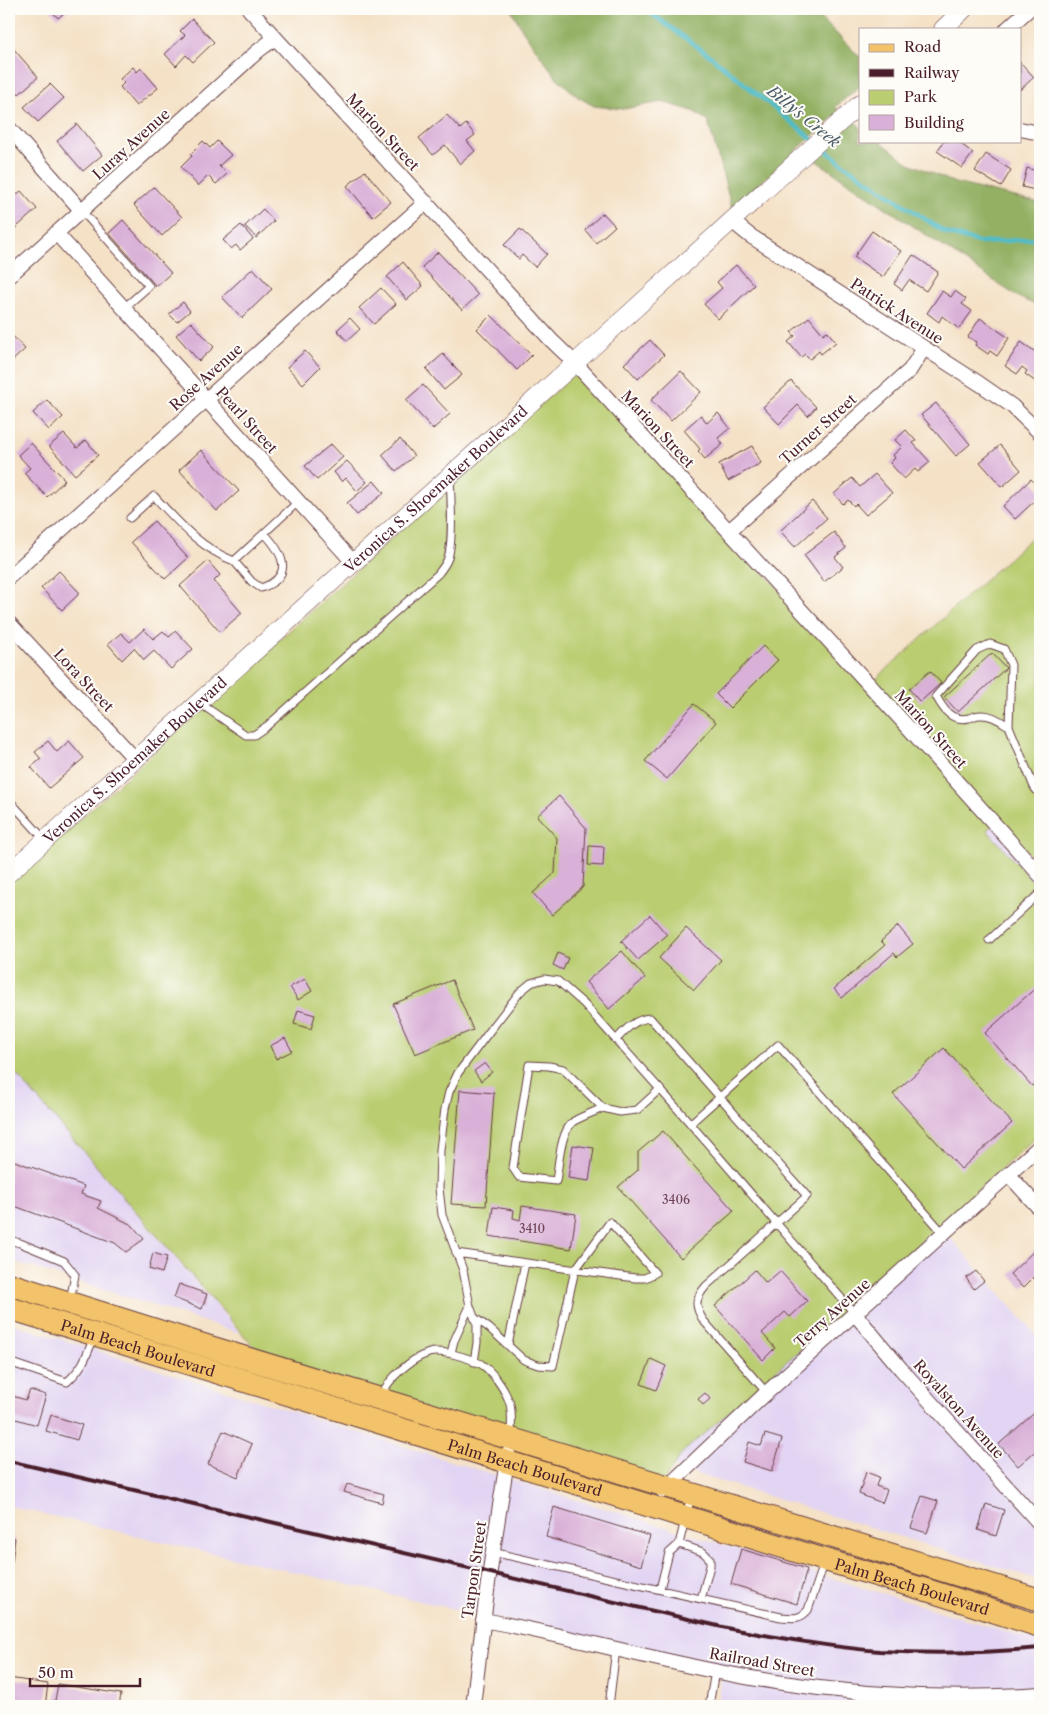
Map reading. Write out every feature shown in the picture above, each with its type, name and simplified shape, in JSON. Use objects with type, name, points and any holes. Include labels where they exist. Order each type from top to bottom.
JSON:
[{"type":"main road","name":"Palm Beach Boulevard","points":[[9,1284],[1040,1600]]},
{"type":"main road","points":[[9,1302],[45,1308],[60,1308],[70,1303]]},
{"type":"main road","name":"Palm Beach Boulevard","points":[[9,1308],[1040,1626]]},
{"type":"main road","points":[[95,1335],[113,1329],[172,1347],[200,1344]]},
{"type":"main road","points":[[933,1592],[946,1588],[1040,1618]]},
{"type":"street","name":"Marion Street","points":[[249,9],[551,340],[575,363],[729,530],[1040,875]]},
{"type":"street","points":[[944,28],[964,9]]},
{"type":"street","points":[[1008,28],[1029,9]]},
{"type":"street","name":"Luray Avenue","points":[[9,276],[258,51],[275,38]]},
{"type":"street","name":"Veronica S. Shoemaker Boulevard","points":[[11,867],[45,840],[859,105]]},
{"type":"street","points":[[9,128],[81,210]]},
{"type":"street","points":[[1022,129],[1040,133]]},
{"type":"street","name":"Rose Avenue","points":[[9,577],[426,202]]},
{"type":"street","name":"Patrick Avenue","points":[[732,221],[749,236],[1012,406],[1040,433]]},
{"type":"street","name":"Pearl Street","points":[[56,233],[354,562]]},
{"type":"street","name":"Turner Street","points":[[729,530],[910,370],[924,348]]},
{"type":"street","name":"Lora Street","points":[[9,623],[135,759]]},
{"type":"street","name":"Terry Avenue","points":[[648,1505],[767,1393],[1040,1146]]},
{"type":"street","points":[[1009,1175],[1040,1209]]},
{"type":"street","name":"Royalston Avenue","points":[[855,1314],[901,1369],[1040,1524]]},
{"type":"street","name":"Tarpon Street","points":[[473,1706],[492,1552],[511,1438]]},
{"type":"street","name":"Railroad Street","points":[[483,1620],[715,1671],[831,1690],[940,1698],[1040,1694]]},
{"type":"lane","points":[[81,210],[149,286],[124,308]]},
{"type":"lane","points":[[198,702],[246,735],[254,735],[267,726],[438,574],[449,556],[451,503],[449,476]]},
{"type":"lane","points":[[130,518],[154,496],[175,519],[205,546],[218,555],[234,561],[252,582],[261,588],[268,586],[279,576],[283,557],[264,533]]},
{"type":"lane","points":[[234,561],[299,501]]},
{"type":"lane","points":[[1010,726],[996,718],[979,714],[968,719],[956,719],[946,713],[936,696],[977,650],[990,644],[1004,649],[1011,665],[1010,726],[1034,787],[1040,795]]},
{"type":"lane","points":[[9,800],[45,840]]},
{"type":"lane","points":[[990,940],[1040,893]]},
{"type":"lane","points":[[474,1362],[478,1343],[477,1325],[470,1306],[463,1270],[442,1215],[439,1188],[440,1150],[449,1092],[458,1073],[520,992],[531,983],[544,979],[558,981],[569,990],[616,1040],[855,1314]]},
{"type":"lane","points":[[616,1040],[631,1025],[642,1019],[650,1018],[807,1196],[706,1286],[696,1302],[703,1320],[767,1393]]},
{"type":"lane","points":[[690,1123],[778,1045],[944,1234]]},
{"type":"lane","points":[[603,1108],[575,1121],[567,1128],[556,1181],[520,1177],[513,1168],[529,1065],[549,1066],[562,1070],[603,1108],[620,1112],[637,1110],[660,1089]]},
{"type":"lane","points":[[456,1253],[575,1270],[635,1278],[645,1278],[654,1273],[610,1222],[575,1270],[553,1366],[538,1365],[524,1360],[508,1344],[475,1318]]},
{"type":"lane","points":[[9,1240],[64,1261],[75,1275],[70,1303]]},
{"type":"lane","points":[[508,1344],[525,1263]]},
{"type":"lane","points":[[451,1353],[454,1341],[470,1306]]},
{"type":"lane","points":[[9,1362],[67,1382],[83,1364],[95,1335]]},
{"type":"lane","points":[[380,1398],[384,1389],[394,1377],[416,1359],[430,1352],[451,1353],[480,1364],[490,1372],[509,1401],[511,1438]]},
{"type":"lane","points":[[660,1590],[669,1553],[678,1544],[691,1494]]},
{"type":"lane","points":[[678,1544],[703,1552],[710,1559],[710,1566],[700,1598]]},
{"type":"lane","points":[[492,1552],[796,1618],[808,1610],[825,1560]]},
{"type":"lane","points":[[609,1706],[616,1649]]},
{"type":"lane","points":[[709,1706],[715,1671]]},
{"type":"shaded area","points":[[993,824],[1040,877],[1040,1132],[939,1225],[1040,1339],[1040,1580],[600,1444],[727,1058]]},
{"type":"shaded area","points":[[9,1066],[240,1333],[9,1260]]},
{"type":"shaded area","points":[[9,1323],[1040,1642],[1040,1706],[718,1706],[723,1668],[480,1615],[9,1506]]},
{"type":"green space","points":[[511,9],[812,9],[859,56],[859,87],[835,107],[840,111],[732,208],[708,121],[693,111],[662,102],[623,109],[594,106],[578,97],[556,77],[523,31]]},
{"type":"green space","points":[[853,121],[859,125],[859,142],[881,142],[907,162],[955,183],[1040,203],[1040,307],[1018,297],[812,158]]},
{"type":"green space","points":[[579,370],[993,825],[987,830],[1040,890],[1040,1134],[850,1306],[683,1452],[663,1482],[268,1363],[9,1066],[9,883]]},
{"type":"green space","points":[[1040,530],[1040,866],[874,681]]},
{"type":"building","points":[[50,9],[69,9],[58,18]]},
{"type":"building","points":[[192,19],[214,42],[193,62],[186,55],[176,66],[165,54],[185,35],[180,31]]},
{"type":"building","points":[[12,47],[38,77],[19,94],[9,82],[9,50]]},
{"type":"building","points":[[1022,64],[1034,77],[1022,88]]},
{"type":"building","points":[[133,67],[137,72],[141,68],[158,88],[136,106],[120,87],[124,83],[120,79]]},
{"type":"building","points":[[50,84],[64,98],[38,122],[24,107]]},
{"type":"building","points":[[447,115],[460,129],[466,124],[475,135],[467,141],[475,151],[460,164],[445,145],[433,155],[419,138]]},
{"type":"building","points":[[77,124],[102,155],[83,171],[57,141]]},
{"type":"building","points":[[203,141],[210,148],[217,141],[231,155],[219,166],[227,174],[216,184],[208,176],[198,186],[181,167],[192,156],[190,154]]},
{"type":"building","points":[[943,142],[958,142],[973,153],[962,168],[937,151]]},
{"type":"building","points":[[986,154],[1011,170],[1001,187],[975,171]]},
{"type":"building","points":[[1027,168],[1040,172],[1040,191],[1022,187]]},
{"type":"building","points":[[365,171],[391,202],[373,217],[347,186]]},
{"type":"building","points":[[154,187],[182,217],[162,236],[134,205]]},
{"type":"building","points":[[21,191],[37,209],[9,234],[9,201]]},
{"type":"building","points":[[263,209],[274,221],[256,238],[245,226]]},
{"type":"building","points":[[603,213],[615,226],[596,243],[585,230]]},
{"type":"building","points":[[123,220],[171,273],[156,286],[109,233]]},
{"type":"building","points":[[241,225],[253,239],[240,250],[236,245],[231,249],[223,240]]},
{"type":"building","points":[[520,229],[547,254],[535,267],[522,255],[519,259],[504,245]]},
{"type":"building","points":[[872,231],[901,251],[883,277],[854,257]]},
{"type":"building","points":[[438,252],[478,295],[462,310],[422,267]]},
{"type":"building","points":[[913,255],[938,272],[926,291],[909,280],[902,290],[894,284]]},
{"type":"building","points":[[403,262],[423,286],[407,300],[387,277]]},
{"type":"building","points":[[736,265],[754,285],[718,319],[704,304],[722,288],[717,282]]},
{"type":"building","points":[[253,268],[272,289],[242,318],[222,297]]},
{"type":"building","points":[[381,288],[396,304],[374,324],[359,308]]},
{"type":"building","points":[[942,291],[951,297],[955,291],[966,299],[962,304],[972,311],[959,329],[942,316],[939,322],[927,313]]},
{"type":"building","points":[[183,302],[190,311],[177,322],[169,314]]},
{"type":"building","points":[[491,315],[532,355],[517,370],[477,329]]},
{"type":"building","points":[[809,317],[823,334],[827,331],[836,342],[821,354],[819,351],[810,359],[805,354],[801,357],[788,342],[795,336],[791,332]]},
{"type":"building","points":[[350,318],[360,329],[347,341],[337,330]]},
{"type":"building","points":[[980,318],[1009,338],[997,356],[990,351],[988,354],[975,345],[977,342],[968,337]]},
{"type":"building","points":[[191,322],[214,347],[199,361],[176,335]]},
{"type":"building","points":[[9,332],[25,349],[9,364]]},
{"type":"building","points":[[650,340],[664,355],[638,379],[624,364]]},
{"type":"building","points":[[1021,342],[1040,355],[1040,376],[1036,382],[1025,374],[1027,371],[1022,367],[1017,374],[1005,366]]},
{"type":"building","points":[[305,351],[320,367],[303,384],[287,367]]},
{"type":"building","points":[[443,354],[462,375],[444,390],[426,369]]},
{"type":"building","points":[[681,371],[701,392],[671,421],[651,400]]},
{"type":"building","points":[[791,381],[816,407],[808,416],[798,405],[779,424],[763,407]]},
{"type":"building","points":[[423,385],[450,414],[433,429],[406,400]]},
{"type":"building","points":[[47,400],[63,417],[49,430],[33,413]]},
{"type":"building","points":[[936,403],[970,444],[956,456],[921,415]]},
{"type":"building","points":[[718,413],[730,428],[718,438],[723,444],[705,459],[698,451],[700,449],[684,430],[701,415],[707,423]]},
{"type":"building","points":[[906,430],[916,441],[913,443],[930,462],[918,472],[915,469],[904,479],[890,463],[895,458],[893,455],[902,447],[895,440]]},
{"type":"building","points":[[64,434],[77,448],[86,440],[98,455],[75,475],[49,446]]},
{"type":"building","points":[[400,439],[414,456],[396,471],[382,455]]},
{"type":"building","points":[[31,443],[65,480],[47,497],[24,473],[30,468],[18,455]]},
{"type":"building","points":[[331,444],[343,457],[317,480],[305,466]]},
{"type":"building","points":[[1000,445],[1021,470],[1002,487],[980,462]]},
{"type":"building","points":[[752,446],[761,463],[728,481],[719,464]]},
{"type":"building","points":[[201,450],[239,491],[217,511],[179,470]]},
{"type":"building","points":[[347,461],[367,482],[357,491],[346,478],[342,482],[334,472]]},
{"type":"building","points":[[875,474],[892,493],[866,515],[856,504],[854,506],[848,500],[843,504],[834,494],[852,478],[860,487]]},
{"type":"building","points":[[1031,479],[1040,489],[1040,496],[1015,519],[1003,506]]},
{"type":"building","points":[[374,481],[384,493],[357,515],[347,503]]},
{"type":"building","points":[[812,501],[827,518],[795,547],[780,531]]},
{"type":"building","points":[[154,521],[188,558],[165,579],[131,542]]},
{"type":"building","points":[[834,532],[846,548],[835,557],[843,567],[824,582],[804,555]]},
{"type":"building","points":[[208,561],[220,575],[214,581],[242,613],[220,632],[180,586]]},
{"type":"building","points":[[59,571],[80,593],[62,610],[41,588]]},
{"type":"building","points":[[144,629],[153,639],[163,631],[169,637],[176,631],[193,649],[171,669],[154,651],[144,660],[134,648],[122,660],[108,644],[121,633],[130,642]]},
{"type":"building","points":[[763,646],[778,660],[730,708],[716,694]]},
{"type":"building","points":[[992,653],[1006,668],[958,712],[944,697]]},
{"type":"building","points":[[930,671],[941,683],[920,702],[909,689]]},
{"type":"building","points":[[694,704],[716,722],[667,779],[645,761]]},
{"type":"building","points":[[48,741],[57,752],[69,741],[84,758],[49,788],[31,767],[41,759],[35,752]]},
{"type":"building","points":[[559,796],[586,828],[583,887],[552,915],[533,893],[555,873],[557,838],[537,816]]},
{"type":"building","points":[[589,846],[604,847],[603,866],[588,865]]},
{"type":"building","points":[[650,915],[667,935],[638,960],[621,941]]},
{"type":"building","points":[[898,926],[913,944],[897,957],[894,953],[842,998],[834,989],[885,945],[881,941]]},
{"type":"building","points":[[686,928],[721,960],[694,990],[659,958]]},
{"type":"building","points":[[622,951],[645,978],[609,1009],[586,982]]},
{"type":"building","points":[[558,953],[568,958],[563,970],[553,965]]},
{"type":"building","points":[[305,979],[312,991],[298,1000],[290,987]]},
{"type":"building","points":[[452,980],[473,1030],[415,1054],[393,1004]]},
{"type":"building","points":[[1040,984],[1040,1079],[1032,1086],[985,1033]]},
{"type":"building","points":[[298,1010],[315,1015],[311,1029],[294,1024]]},
{"type":"building","points":[[285,1038],[292,1051],[276,1059],[270,1046]]},
{"type":"building","points":[[944,1048],[1012,1123],[961,1169],[893,1094]]},
{"type":"building","points":[[485,1063],[492,1072],[481,1081],[474,1071]]},
{"type":"building","points":[[460,1090],[494,1093],[486,1206],[451,1204]]},
{"type":"building","points":[[663,1131],[734,1211],[681,1258],[618,1187],[638,1170],[638,1152]]},
{"type":"building","points":[[573,1145],[594,1148],[589,1181],[568,1178]]},
{"type":"building","points":[[9,1159],[84,1186],[81,1194],[101,1201],[98,1208],[132,1225],[144,1239],[126,1252],[115,1243],[9,1204]]},
{"type":"building","points":[[522,1206],[576,1214],[571,1249],[489,1236],[493,1207],[514,1210],[513,1218],[520,1220]]},
{"type":"building","points":[[1039,1246],[1040,1271],[1023,1288],[1010,1274]]},
{"type":"building","points":[[153,1253],[167,1257],[162,1273],[149,1269]]},
{"type":"building","points":[[755,1270],[766,1283],[780,1271],[807,1301],[790,1317],[785,1312],[762,1333],[775,1348],[763,1360],[715,1306]]},
{"type":"building","points":[[976,1271],[984,1281],[974,1289],[966,1278]]},
{"type":"building","points":[[179,1284],[207,1294],[202,1309],[174,1298]]},
{"type":"building","points":[[651,1359],[666,1366],[656,1390],[641,1384]]},
{"type":"building","points":[[30,1390],[46,1395],[37,1425],[9,1417],[9,1395],[26,1400]]},
{"type":"building","points":[[705,1393],[710,1399],[703,1405],[698,1399]]},
{"type":"building","points":[[1040,1408],[1040,1447],[1018,1466],[999,1444]]},
{"type":"building","points":[[51,1415],[82,1425],[77,1440],[46,1431]]},
{"type":"building","points":[[223,1431],[252,1444],[238,1477],[208,1464]]},
{"type":"building","points":[[765,1434],[782,1439],[772,1471],[743,1462],[749,1442],[761,1446]]},
{"type":"building","points":[[866,1472],[879,1477],[876,1486],[887,1490],[882,1503],[859,1494]]},
{"type":"building","points":[[347,1484],[384,1494],[382,1503],[344,1492]]},
{"type":"building","points":[[922,1496],[938,1501],[927,1533],[911,1528]]},
{"type":"building","points":[[986,1504],[1004,1510],[996,1536],[978,1530]]},
{"type":"building","points":[[554,1507],[650,1536],[641,1566],[546,1537]]},
{"type":"building","points":[[9,1537],[15,1538],[12,1562],[9,1562]]},
{"type":"building","points":[[741,1549],[807,1569],[797,1604],[731,1584]]},
{"type":"building","points":[[9,1678],[48,1684],[45,1706],[9,1706]]},
{"type":"building","points":[[58,1684],[121,1694],[119,1706],[54,1706]]},
{"type":"waterway","name":"Billy's Creek","points":[[645,9],[713,58],[813,140]]},
{"type":"waterway","name":"Billy's Creek","points":[[821,146],[843,164],[946,233],[982,243],[1040,238]]},
{"type":"railway","points":[[9,1461],[731,1629],[823,1645],[879,1651],[960,1652],[1040,1648]]}]
